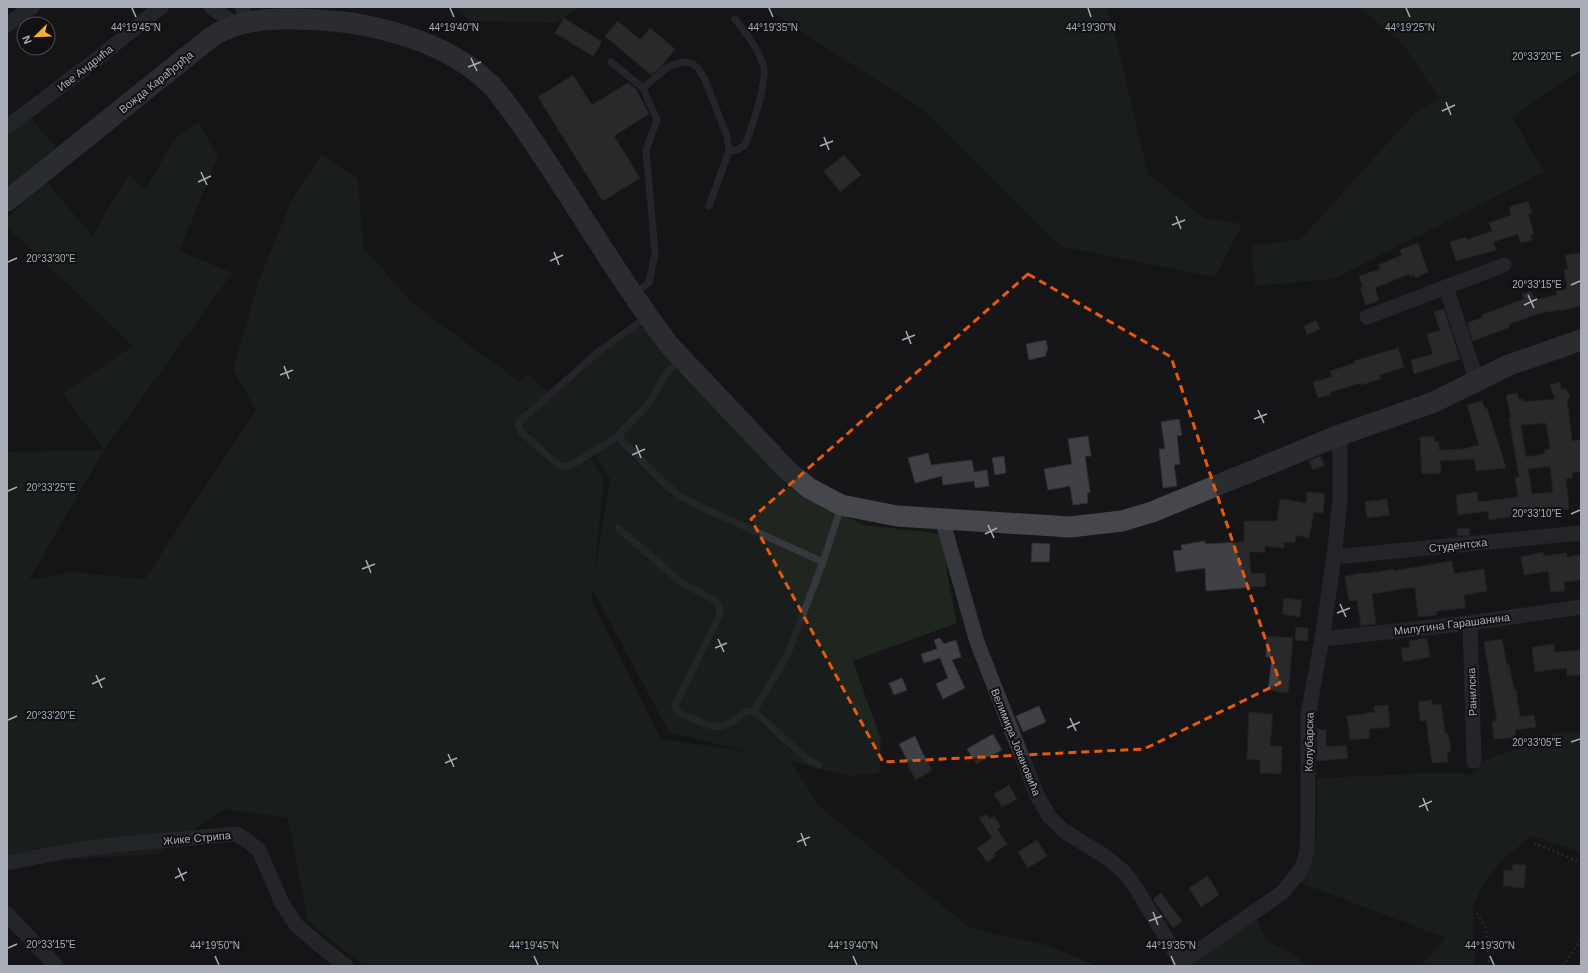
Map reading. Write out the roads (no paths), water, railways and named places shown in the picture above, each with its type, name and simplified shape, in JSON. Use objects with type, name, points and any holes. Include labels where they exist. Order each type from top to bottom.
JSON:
[{"type":"main road","name":"Вожда Карађорђа","points":[[7,201],[210,38],[242,18],[328,20],[383,29],[433,45],[461,61],[490,83],[522,124],[633,295],[670,346],[684,359],[786,469],[809,488],[841,505],[897,516],[1070,527],[1122,521],[1152,512],[1340,435],[1434,402],[1509,365],[1581,340]]},
{"type":"street","points":[[7,25],[32,7]]},
{"type":"street","name":"Иве Андрића","points":[[7,127],[97,59],[161,7]]},
{"type":"street","points":[[211,7],[242,18]]},
{"type":"street","points":[[1367,317],[1504,265]]},
{"type":"street","points":[[1446,287],[1476,381]]},
{"type":"street","name":"Колубарска","points":[[1182,964],[1283,892],[1302,868],[1307,852],[1308,716],[1322,639],[1334,557],[1340,500],[1340,435]]},
{"type":"street","name":"Велимира Јовановића","points":[[942,519],[977,642],[1037,795],[1049,816],[1064,831],[1106,857],[1124,872],[1136,888],[1182,964]]},
{"type":"street","name":"Студентска","points":[[1334,557],[1581,533]]},
{"type":"street","name":"Милутина Гарашанина","points":[[1322,639],[1470,623],[1581,607]]},
{"type":"street","name":"Ранилска","points":[[1470,623],[1474,761]]},
{"type":"street","name":"Жике Стрипа","points":[[7,863],[72,850],[236,834],[259,850],[281,901],[296,925],[346,966]]},
{"type":"street","points":[[7,914],[56,966]]},
{"type":"lane","points":[[729,151],[737,150],[745,145],[764,85],[764,66],[754,45],[735,19]]},
{"type":"lane","points":[[611,62],[643,88],[657,120],[646,150],[655,252],[649,283],[633,295]]},
{"type":"lane","points":[[643,88],[668,68],[682,62],[691,63],[698,68],[705,80],[727,136],[729,151],[708,206]]},
{"type":"lane","points":[[649,316],[598,352],[519,422],[518,425],[521,432],[556,463],[567,467],[581,460],[618,436],[648,404],[668,371],[684,359]]},
{"type":"lane","points":[[618,436],[624,444],[634,452],[665,484],[680,496],[823,562]]},
{"type":"lane","points":[[754,711],[787,656],[823,562],[841,505]]},
{"type":"lane","points":[[618,528],[682,583],[714,600],[718,603],[720,608],[720,614],[675,705],[677,710],[681,714],[714,727],[725,726],[735,721],[746,711],[754,711],[808,760],[819,765]]}]
